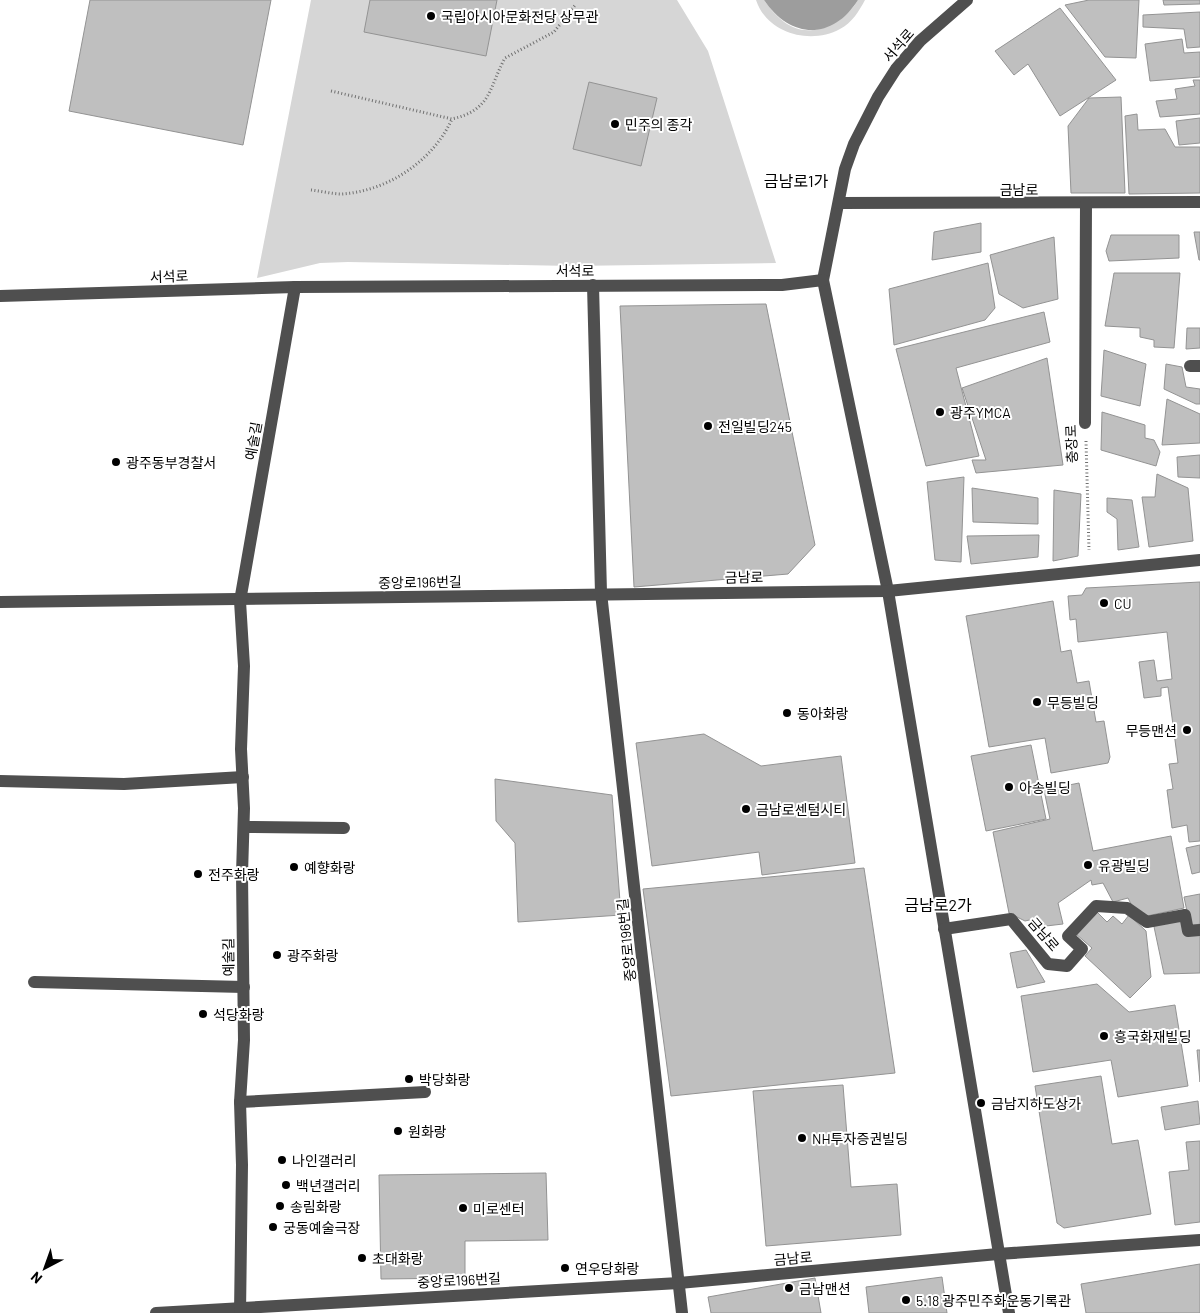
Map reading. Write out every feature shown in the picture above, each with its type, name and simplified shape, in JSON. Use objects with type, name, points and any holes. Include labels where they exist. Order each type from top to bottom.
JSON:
[{"type":"street","name":"서석로","points":[[0,296],[295,287],[782,285],[823,280],[848,161],[878,96],[896,69],[920,40],[967,0]]},
{"type":"street","name":"금남로","points":[[839,203],[1086,204],[1200,202]]},
{"type":"street","name":"충장로","points":[[1086,204],[1086,423]]},
{"type":"street","points":[[823,280],[888,590],[1009,1313]]},
{"type":"street","name":"중앙로196번길","points":[[593,285],[601,593],[682,1313]]},
{"type":"street","name":"예술길","points":[[240,1310],[242,1165],[240,1102],[244,1040],[244,827],[241,749],[244,666],[240,601],[295,287]]},
{"type":"street","points":[[1090,573],[1200,560]]},
{"type":"street","name":"금남로","points":[[601,593],[888,590],[1090,573]]},
{"type":"street","name":"중앙로196번길","points":[[240,601],[601,593]]},
{"type":"street","points":[[0,602],[240,601]]},
{"type":"street","points":[[0,781],[124,784],[242,777]]},
{"type":"street","points":[[244,827],[344,828]]},
{"type":"street","name":"금남로","points":[[944,929],[1011,919],[1048,964],[1067,966],[1082,949],[1068,936],[1096,906],[1127,908],[1147,922],[1185,914],[1188,931],[1200,930]]},
{"type":"street","points":[[34,982],[244,986]]},
{"type":"street","points":[[240,1102],[425,1092]]},
{"type":"street","name":"금남로","points":[[679,1283],[998,1254],[1200,1240]]},
{"type":"street","name":"중앙로196번길","points":[[156,1313],[240,1310],[679,1283]]},
{"type":"path","points":[[331,91],[452,119],[464,117],[486,99],[495,85],[505,58],[554,32],[576,4]]},
{"type":"path","points":[[311,190],[341,194],[365,190],[388,183],[405,173],[434,147],[446,132],[452,119]]},
{"type":"path","name":"충장로","points":[[1086,423],[1090,573]]},
{"type":"shaded area","points":[[311,0],[677,0],[708,51],[776,263],[572,266],[348,262],[320,263],[257,278]]},
{"type":"shaded area","points":[[756,0],[764,0],[785,23],[802,30],[812,30],[832,23],[853,8],[858,0],[865,0],[855,16],[840,29],[829,34],[804,36],[791,33],[770,21],[762,12]]},
{"type":"shaded area","points":[[764,0],[858,0],[848,13],[836,23],[824,28],[811,30],[798,28],[786,22],[774,13]]},
{"type":"building","points":[[90,0],[271,0],[243,145],[69,111]]},
{"type":"building","name":"국립아시아문화전당 상무관","points":[[370,0],[497,0],[486,56],[364,32]]},
{"type":"building","points":[[1089,0],[1139,0],[1136,58],[1105,57],[1065,5]]},
{"type":"building","points":[[1163,0],[1200,0],[1200,4],[1164,5]]},
{"type":"building","points":[[1060,8],[1116,80],[1060,116],[1028,64],[1014,75],[995,51]]},
{"type":"building","points":[[1200,12],[1200,47],[1187,48],[1184,29],[1143,27],[1143,15]]},
{"type":"building","points":[[1182,39],[1184,53],[1200,52],[1200,77],[1150,81],[1145,44]]},
{"type":"building","points":[[1193,80],[1200,80],[1200,114],[1160,117],[1156,101],[1177,99],[1175,89],[1195,86]]},
{"type":"building","name":"민주의 종각","points":[[589,82],[657,98],[641,166],[573,149]]},
{"type":"building","points":[[1121,97],[1125,193],[1071,193],[1068,126],[1089,98]]},
{"type":"building","points":[[1137,114],[1138,130],[1165,129],[1175,147],[1200,147],[1200,193],[1129,194],[1125,116]]},
{"type":"building","points":[[1200,118],[1200,143],[1179,145],[1176,121]]},
{"type":"building","points":[[981,223],[981,252],[932,260],[934,232]]},
{"type":"building","points":[[1194,232],[1200,232],[1200,260],[1199,260]]},
{"type":"building","points":[[1111,235],[1179,235],[1179,258],[1109,261],[1106,251]]},
{"type":"building","points":[[1054,237],[1058,299],[1023,308],[999,294],[990,255]]},
{"type":"building","points":[[988,263],[995,308],[985,320],[894,345],[889,289]]},
{"type":"building","points":[[1114,273],[1180,273],[1174,348],[1154,347],[1154,340],[1140,337],[1140,328],[1105,326]]},
{"type":"building","name":"전일빌딩245","points":[[766,304],[815,545],[788,574],[634,587],[620,306]]},
{"type":"building","name":"광주YMCA","points":[[1044,312],[1050,342],[956,368],[979,456],[926,466],[896,349]]},
{"type":"building","points":[[1187,328],[1200,328],[1200,348],[1186,349]]},
{"type":"building","points":[[1104,350],[1146,364],[1140,406],[1101,396]]},
{"type":"building","points":[[1047,358],[1063,465],[976,473],[972,460],[986,460],[962,388]]},
{"type":"building","points":[[1166,364],[1182,367],[1186,387],[1200,389],[1200,404],[1196,404],[1164,389]]},
{"type":"building","points":[[1167,399],[1200,414],[1200,443],[1162,445]]},
{"type":"building","points":[[1102,412],[1145,425],[1145,438],[1154,440],[1160,452],[1156,466],[1101,450]]},
{"type":"building","points":[[1200,455],[1200,478],[1178,477],[1177,457]]},
{"type":"building","points":[[1157,474],[1188,488],[1193,541],[1149,547],[1142,497],[1155,497]]},
{"type":"building","points":[[964,477],[961,562],[935,560],[927,482]]},
{"type":"building","points":[[972,488],[1038,498],[1038,524],[973,522]]},
{"type":"building","points":[[1054,490],[1081,494],[1078,556],[1053,561]]},
{"type":"building","points":[[1107,498],[1132,500],[1139,547],[1118,550],[1117,519],[1107,512]]},
{"type":"building","points":[[1039,535],[1038,557],[971,564],[967,536]]},
{"type":"building","name":"무등맨션","points":[[1200,582],[1200,841],[1189,842],[1187,825],[1172,828],[1167,790],[1173,789],[1169,764],[1178,763],[1168,687],[1161,688],[1161,696],[1144,698],[1139,662],[1154,660],[1157,681],[1172,679],[1167,632],[1078,642],[1076,619],[1070,620],[1068,596],[1082,595],[1086,588]]},
{"type":"building","name":"무등빌딩","points":[[1053,601],[1061,652],[1071,650],[1077,683],[1089,681],[1096,722],[1104,721],[1110,757],[1108,763],[1051,773],[1045,738],[989,747],[966,616]]},
{"type":"building","name":"금남로센텀시티","points":[[704,734],[761,766],[841,756],[855,863],[762,875],[759,852],[652,866],[636,743]]},
{"type":"building","name":"아송빌딩","points":[[1031,745],[1046,819],[986,831],[971,756]]},
{"type":"building","points":[[495,779],[612,795],[621,915],[518,922],[515,843],[496,821]]},
{"type":"building","name":"유광빌딩","points":[[1079,783],[1093,851],[1171,836],[1184,908],[1147,916],[1132,906],[1128,898],[1113,902],[1103,883],[1092,885],[1091,880],[1058,903],[1063,924],[1046,926],[1038,918],[1025,921],[1009,913],[993,832],[1050,819],[1044,790]]},
{"type":"building","points":[[1200,845],[1200,872],[1192,874],[1186,848]]},
{"type":"building","points":[[864,868],[895,1073],[671,1096],[643,889]]},
{"type":"building","points":[[1200,894],[1200,924],[1190,926],[1184,897]]},
{"type":"building","points":[[1097,912],[1107,922],[1113,916],[1122,924],[1129,915],[1146,931],[1151,977],[1130,998],[1085,956],[1092,948],[1076,934]]},
{"type":"building","points":[[1183,918],[1200,934],[1200,973],[1164,974],[1153,922]]},
{"type":"building","points":[[1026,950],[1045,982],[1017,988],[1010,953]]},
{"type":"building","name":"흥국화재빌딩","points":[[1097,984],[1129,1012],[1175,1005],[1188,1086],[1118,1097],[1111,1060],[1033,1072],[1021,996]]},
{"type":"building","points":[[1197,1050],[1200,1050],[1200,1082]]},
{"type":"building","points":[[1101,1076],[1112,1144],[1138,1140],[1151,1214],[1064,1228],[1057,1223],[1035,1086]]},
{"type":"building","name":"NH투자증권빌딩","points":[[843,1085],[851,1187],[897,1184],[901,1235],[766,1246],[753,1091]]},
{"type":"building","points":[[1198,1101],[1200,1124],[1165,1130],[1161,1107]]},
{"type":"building","points":[[1200,1141],[1200,1222],[1175,1225],[1169,1172],[1189,1170],[1186,1142]]},
{"type":"building","name":"미로센터","points":[[546,1173],[548,1240],[465,1241],[465,1278],[381,1279],[379,1175]]},
{"type":"building","points":[[1200,1264],[1200,1313],[1086,1313],[1081,1284]]},
{"type":"building","name":"5.18 광주민주화운동기록관","points":[[942,1277],[947,1313],[869,1313],[866,1287]]},
{"type":"building","name":"금남맨션","points":[[815,1278],[821,1313],[711,1313],[708,1297]]},
{"type":"place","name":"국립아시아문화전당 상무관","points":[[431,16]]},
{"type":"place","name":"민주의 종각","points":[[615,124]]},
{"type":"place","name":"광주YMCA","points":[[940,412]]},
{"type":"place","name":"전일빌딩245","points":[[708,426]]},
{"type":"place","name":"광주동부경찰서","points":[[116,462]]},
{"type":"place","name":"CU","points":[[1104,603]]},
{"type":"place","name":"무등빌딩","points":[[1037,702]]},
{"type":"place","name":"동아화랑","points":[[787,713]]},
{"type":"place","name":"무등맨션","points":[[1187,730]]},
{"type":"place","name":"아송빌딩","points":[[1009,787]]},
{"type":"place","name":"금남로센텀시티","points":[[746,809]]},
{"type":"place","name":"유광빌딩","points":[[1088,865]]},
{"type":"place","name":"예향화랑","points":[[294,867]]},
{"type":"place","name":"전주화랑","points":[[198,874]]},
{"type":"place","name":"광주화랑","points":[[277,955]]},
{"type":"place","name":"석당화랑","points":[[203,1014]]},
{"type":"place","name":"흥국화재빌딩","points":[[1104,1036]]},
{"type":"place","name":"박당화랑","points":[[409,1079]]},
{"type":"place","name":"금남지하도상가","points":[[981,1103]]},
{"type":"place","name":"원화랑","points":[[398,1131]]},
{"type":"place","name":"NH투자증권빌딩","points":[[802,1138]]},
{"type":"place","name":"나인갤러리","points":[[282,1160]]},
{"type":"place","name":"백년갤러리","points":[[286,1185]]},
{"type":"place","name":"송림화랑","points":[[280,1206]]},
{"type":"place","name":"미로센터","points":[[463,1208]]},
{"type":"place","name":"궁동예술극장","points":[[273,1227]]},
{"type":"place","name":"초대화랑","points":[[362,1258]]},
{"type":"place","name":"연우당화랑","points":[[565,1268]]},
{"type":"place","name":"금남맨션","points":[[789,1288]]},
{"type":"place","name":"5.18 광주민주화운동기록관","points":[[906,1300]]},
{"type":"district","name":"금남로1가","points":[[796,180]]},
{"type":"district","name":"금남로2가","points":[[938,904]]}]
